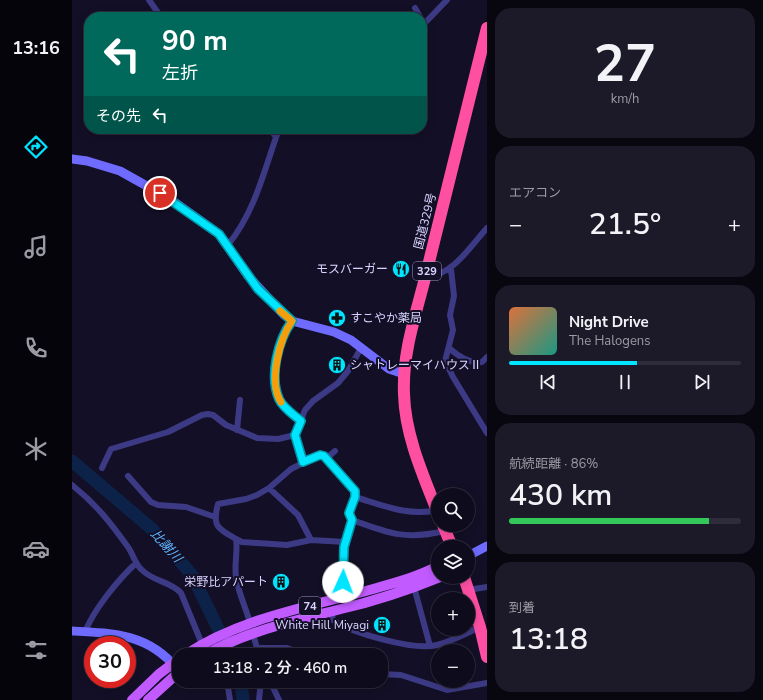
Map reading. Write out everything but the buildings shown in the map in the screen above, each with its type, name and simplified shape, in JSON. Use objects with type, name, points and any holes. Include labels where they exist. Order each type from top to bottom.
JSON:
[{"type":"highway","name":"国道329号","points":[[431,494],[408,428],[404,393],[404,374],[410,332],[425,278],[487,28]]},
{"type":"highway","points":[[466,584],[480,626],[487,657]]},
{"type":"main road","name":"74","points":[[197,648],[233,629],[250,623],[394,583],[431,569]]},
{"type":"main road","name":"74","points":[[220,648],[238,639],[253,634],[331,612],[431,580]]},
{"type":"main road","points":[[132,700],[172,670]]},
{"type":"main road","points":[[148,700],[172,672]]},
{"type":"street","points":[[149,0],[157,12]]},
{"type":"street","points":[[427,20],[447,0]]},
{"type":"street","points":[[415,8],[417,12]]},
{"type":"street","points":[[228,245],[247,217],[277,134]]},
{"type":"street","points":[[72,159],[106,166],[133,178],[170,199],[212,228],[228,245],[258,289],[292,321],[334,332],[351,340],[389,370],[404,374]]},
{"type":"street","points":[[425,278],[434,277],[451,269],[487,228]]},
{"type":"street","points":[[451,269],[454,296],[450,315],[453,330],[446,355],[447,367],[487,433]]},
{"type":"street","points":[[292,321],[287,328],[280,350],[275,376],[279,399],[301,421]]},
{"type":"street","points":[[303,462],[295,435],[305,410],[313,400],[338,383],[348,371],[361,348]]},
{"type":"street","points":[[449,348],[455,353],[474,362],[482,362],[487,357]]},
{"type":"street","points":[[237,430],[240,400]]},
{"type":"street","points":[[102,468],[111,449],[168,432],[202,415],[213,415],[226,425],[257,438],[266,439],[295,435]]},
{"type":"street","points":[[327,458],[335,452]]},
{"type":"street","points":[[345,542],[311,540],[287,545],[242,542],[221,531],[216,526],[214,517],[218,504],[246,499],[269,488],[282,475],[303,462],[320,455],[327,458],[352,487],[355,497],[349,513],[352,520],[345,542],[343,582],[347,596]]},
{"type":"street","points":[[128,476],[151,502],[158,505],[186,507],[214,517]]},
{"type":"street","points":[[72,486],[99,509],[129,548],[136,563],[147,574],[155,579],[168,582],[181,593],[205,643]]},
{"type":"street","points":[[269,488],[298,515],[311,540]]},
{"type":"street","points":[[355,497],[411,513],[431,512]]},
{"type":"street","points":[[352,520],[400,535],[425,536],[434,532]]},
{"type":"street","points":[[236,539],[237,546],[234,564],[236,579],[250,623]]},
{"type":"street","points":[[475,552],[487,546]]},
{"type":"street","points":[[85,632],[88,623],[116,585],[136,563]]},
{"type":"street","points":[[414,587],[430,646]]},
{"type":"street","points":[[468,590],[487,587]]},
{"type":"street","points":[[331,612],[333,620],[354,631],[419,646],[437,645],[480,626]]},
{"type":"street","points":[[72,631],[127,636],[137,639],[160,651],[172,662]]},
{"type":"street","points":[[253,634],[257,648]]},
{"type":"street","points":[[388,674],[401,675],[447,690],[487,683]]},
{"type":"street","points":[[228,688],[230,700]]},
{"type":"street","points":[[259,700],[260,688]]},
{"type":"street","points":[[273,688],[279,700]]},
{"type":"waterway","name":"比謝川","points":[[72,461],[152,529],[192,575],[228,648]]},
{"type":"waterway","name":"比謝川","points":[[242,688],[243,700]]},
{"type":"slow traffic","points":[[280,311],[292,321],[287,328],[280,350],[275,376],[276,387],[281,402]]},
{"type":"place","name":"モスバーガー","points":[[401,269]]},
{"type":"place","name":"すこやか薬局","points":[[337,318]]},
{"type":"place","name":"シャトレーマイハウスⅡ","points":[[337,365]]},
{"type":"place","name":"栄野比アパート","points":[[281,582]]},
{"type":"place","name":"White Hill Miyagi","points":[[382,625]]},
{"type":"route","points":[[160,193],[219,234],[258,289],[292,321],[287,328],[280,350],[275,376],[279,399],[284,406],[301,421],[295,435],[303,462],[320,455],[324,456],[355,491],[355,497],[349,513],[352,520],[348,529],[344,547],[343,582]]}]
